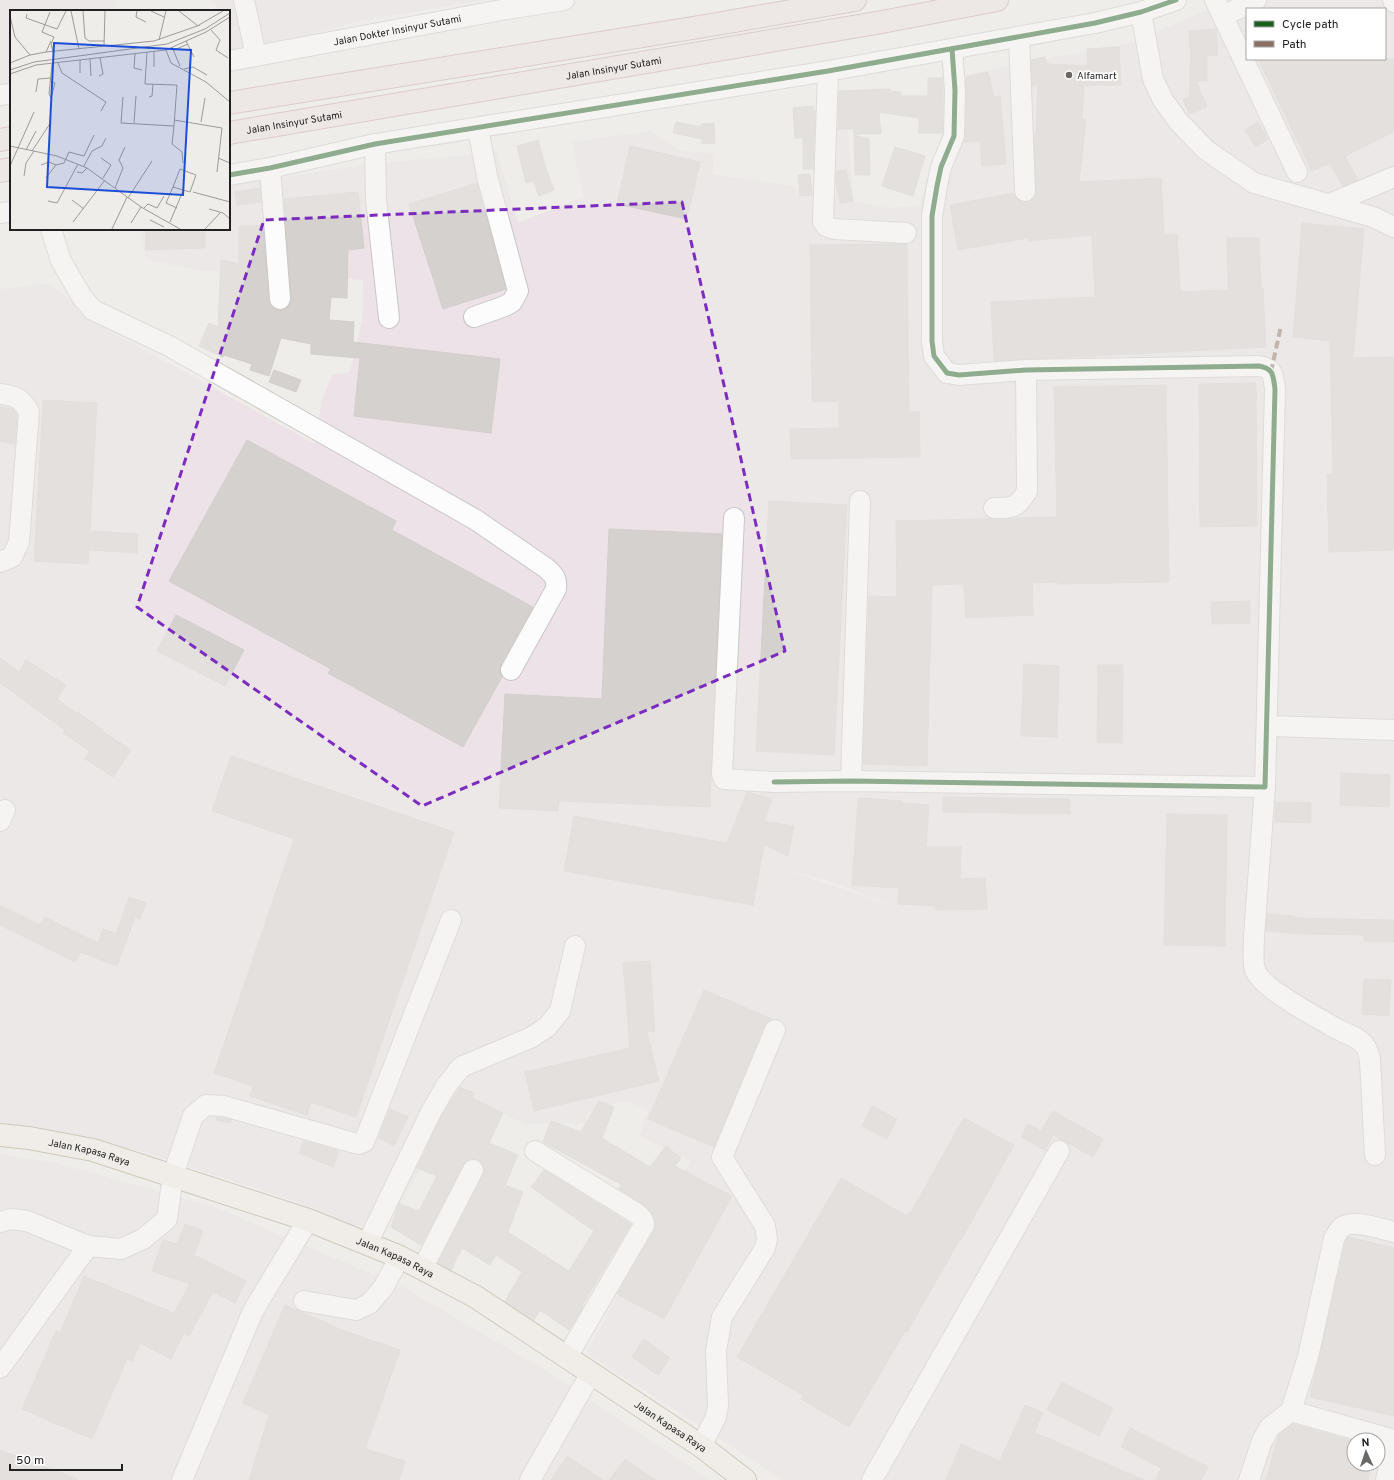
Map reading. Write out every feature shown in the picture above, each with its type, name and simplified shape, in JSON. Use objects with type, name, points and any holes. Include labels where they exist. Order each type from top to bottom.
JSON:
[{"type":"highway","points":[[230,103],[705,26],[855,0]]},
{"type":"highway","name":"Jalan Insinyur Sutami","points":[[230,133],[710,52],[882,22],[996,0]]},
{"type":"highway","points":[[0,140],[10,138]]},
{"type":"highway","points":[[0,171],[10,170]]},
{"type":"main road","name":"Jalan Kapasa Raya","points":[[0,1135],[28,1138],[93,1150],[308,1220],[400,1257],[476,1297],[701,1446],[745,1480]]},
{"type":"street","points":[[244,0],[256,56]]},
{"type":"street","name":"Jalan Dokter Insinyur Sutami","points":[[230,60],[256,56],[507,4],[564,0]]},
{"type":"street","points":[[230,175],[270,168],[375,144],[828,71],[1095,23],[1141,12],[1176,0]]},
{"type":"street","points":[[1256,0],[1219,8],[1297,172]]},
{"type":"street","points":[[1141,12],[1153,79],[1178,122],[1206,150],[1254,183],[1373,217],[1394,227]]},
{"type":"street","points":[[1019,37],[1025,191]]},
{"type":"street","points":[[952,49],[955,90],[954,136],[936,186],[932,216],[932,341],[934,356],[946,373],[959,375],[1026,370],[1259,366],[1266,368],[1271,372],[1275,389],[1267,726],[1265,787],[1254,936],[1255,971],[1259,978],[1267,985],[1306,1012],[1354,1038],[1365,1046],[1370,1060],[1374,1155]]},
{"type":"street","points":[[828,71],[823,221],[826,226],[834,229],[906,233]]},
{"type":"street","points":[[0,95],[10,94]]},
{"type":"street","points":[[474,317],[505,306],[512,302],[518,292],[487,176],[478,128]]},
{"type":"street","points":[[375,144],[376,199],[389,318]]},
{"type":"street","points":[[270,168],[280,298]]},
{"type":"street","points":[[1330,204],[1394,177]]},
{"type":"street","points":[[0,213],[10,212]]},
{"type":"street","points":[[51,230],[65,269],[82,297],[93,310],[169,346],[476,520],[546,568],[555,576],[557,582],[556,589],[511,670]]},
{"type":"street","points":[[994,508],[1010,508],[1021,502],[1027,491],[1026,370]]},
{"type":"street","points":[[0,394],[11,395],[24,401],[29,412],[18,542],[12,557],[0,562]]},
{"type":"street","points":[[851,781],[860,501]]},
{"type":"street","points":[[734,518],[722,774],[724,779],[774,782],[851,781],[1265,787]]},
{"type":"street","points":[[1267,726],[1394,730]]},
{"type":"street","points":[[0,1222],[11,1219],[27,1221],[88,1246],[121,1249],[143,1239],[167,1219],[172,1175],[193,1116],[206,1105],[224,1106],[354,1143],[360,1144],[364,1142],[451,920]]},
{"type":"street","points":[[367,1244],[431,1112],[446,1086],[461,1067],[532,1037],[546,1027],[560,1011],[575,946]]},
{"type":"street","points":[[701,1446],[716,1417],[718,1406],[716,1351],[722,1317],[765,1248],[767,1239],[766,1226],[722,1157],[775,1030]]},
{"type":"street","points":[[535,1151],[636,1213],[642,1217],[644,1221],[644,1225],[567,1357]]},
{"type":"street","points":[[872,1480],[1059,1151]]},
{"type":"street","points":[[422,1269],[473,1170]]},
{"type":"street","points":[[182,1480],[253,1311],[308,1220]]},
{"type":"street","points":[[1249,1480],[1262,1441],[1270,1427],[1291,1411],[1308,1357],[1334,1239],[1341,1227],[1355,1224],[1394,1232]]},
{"type":"street","points":[[0,1368],[88,1246]]},
{"type":"street","points":[[304,1301],[356,1310],[369,1304],[383,1288],[400,1257]]},
{"type":"street","points":[[530,1480],[591,1373]]},
{"type":"street","points":[[1291,1411],[1394,1440]]},
{"type":"street","points":[[1386,1480],[1394,1445]]},
{"type":"highlighted area","points":[[682,202],[785,651],[422,806],[137,607],[264,220]]},
{"type":"shaded area","points":[[0,0],[117,0],[116,8],[100,10],[10,10],[10,85],[0,86]]},
{"type":"shaded area","points":[[209,0],[483,0],[360,21],[230,56],[230,10],[217,10],[216,6]]},
{"type":"shaded area","points":[[1226,0],[1394,0],[1394,1480],[784,1480],[586,1353],[690,1161],[639,1136],[648,1109],[627,1101],[614,1103],[587,1113],[586,1123],[525,1124],[458,1093],[438,1137],[381,1239],[297,1202],[137,1150],[0,1123],[0,289],[48,283],[108,330],[315,444],[322,400],[332,375],[350,372],[362,321],[363,280],[273,273],[200,271],[146,259],[139,230],[230,230],[230,185],[371,164],[497,152],[518,223],[583,197],[572,142],[651,131],[680,151],[714,153],[713,174],[793,186],[800,196],[812,195],[817,91],[836,91],[835,129],[848,129],[853,201],[887,208],[919,206],[942,133],[948,91],[948,78],[1129,43],[1214,7]],"holes":[[[783,869],[826,880],[897,907]]]},
{"type":"shaded area","points":[[0,1154],[53,1162],[217,1208],[405,1288],[565,1382],[709,1480],[0,1480]]},
{"type":"building","points":[[1216,29],[1218,55],[1207,56],[1207,81],[1196,81],[1207,107],[1189,114],[1183,99],[1190,96],[1191,63],[1189,31]]},
{"type":"building","points":[[1119,47],[1121,85],[1084,85],[1082,119],[1086,120],[1079,182],[1161,178],[1164,235],[1177,234],[1180,292],[1228,290],[1227,238],[1259,238],[1261,288],[1263,288],[1266,347],[994,361],[991,302],[1095,297],[1092,235],[1028,241],[1028,238],[958,250],[950,205],[1014,193],[1020,201],[1026,202],[1031,200],[1035,196],[1036,191],[1034,137],[1036,133],[1038,84],[1032,86],[1031,60],[1045,57],[1047,64],[1088,66],[1087,49]]},
{"type":"building","points":[[1394,59],[1394,132],[1345,156],[1358,180],[1343,186],[1330,163],[1312,171],[1258,60]]},
{"type":"building","points":[[988,72],[994,97],[1000,96],[1006,164],[982,166],[980,141],[964,142],[966,136],[966,77]]},
{"type":"building","points":[[928,78],[943,78],[943,133],[919,133],[919,118],[879,112],[881,134],[854,134],[853,129],[838,129],[839,91],[890,89],[890,91],[901,92],[901,96],[928,96]]},
{"type":"building","points":[[813,106],[815,111],[813,169],[803,169],[803,138],[795,138],[793,108]]},
{"type":"building","points":[[676,122],[701,127],[701,124],[714,123],[715,143],[702,144],[702,139],[673,133]]},
{"type":"building","points":[[1258,122],[1268,139],[1256,147],[1245,130]]},
{"type":"building","points":[[854,135],[869,139],[870,175],[855,175]]},
{"type":"building","points":[[538,140],[546,169],[554,190],[539,196],[533,181],[526,183],[517,146]]},
{"type":"building","points":[[630,146],[700,162],[687,219],[617,204]]},
{"type":"building","points":[[895,147],[925,156],[913,196],[882,186]]},
{"type":"building","points":[[846,170],[853,201],[840,203],[836,182],[836,172]]},
{"type":"building","points":[[810,174],[812,195],[800,196],[798,175]]},
{"type":"building","points":[[477,183],[506,289],[443,309],[409,204]]},
{"type":"building","points":[[260,188],[261,202],[237,205],[235,192]]},
{"type":"building","points":[[358,192],[364,248],[348,250],[347,298],[331,297],[329,320],[354,322],[353,342],[500,359],[491,433],[354,416],[360,358],[311,354],[311,344],[281,338],[269,376],[250,370],[252,364],[224,355],[223,357],[199,346],[209,323],[218,327],[221,260],[239,264],[239,226],[263,226],[270,305],[275,309],[286,309],[290,304],[291,298],[284,199]]},
{"type":"building","points":[[1302,223],[1364,229],[1353,358],[1394,357],[1394,550],[1329,552],[1327,474],[1333,474],[1330,341],[1293,337]]},
{"type":"building","points":[[146,230],[205,230],[205,248],[146,250]]},
{"type":"building","points":[[907,244],[909,412],[919,412],[920,457],[791,459],[790,429],[839,428],[839,401],[812,402],[810,245]]},
{"type":"building","points":[[274,370],[301,380],[296,392],[269,382]]},
{"type":"building","points":[[1256,383],[1257,526],[1200,527],[1199,384]]},
{"type":"building","points":[[1166,385],[1169,582],[1032,583],[1033,615],[966,618],[964,584],[932,585],[927,766],[863,764],[869,596],[897,597],[896,521],[1057,517],[1054,387]]},
{"type":"building","points":[[43,400],[97,403],[90,531],[138,534],[137,553],[89,550],[88,564],[34,561]]},
{"type":"building","points":[[0,407],[13,409],[17,415],[15,444],[0,441]]},
{"type":"building","points":[[247,440],[396,521],[392,530],[533,607],[501,664],[500,671],[502,677],[463,747],[328,673],[331,669],[169,581]]},
{"type":"building","points":[[769,501],[847,505],[834,755],[756,751]]},
{"type":"building","points":[[609,529],[722,534],[710,807],[559,801],[558,811],[499,808],[505,694],[602,699]]},
{"type":"building","points":[[1250,601],[1250,623],[1212,624],[1211,602]]},
{"type":"building","points":[[176,615],[244,650],[225,686],[157,651]]},
{"type":"building","points":[[0,658],[19,672],[26,660],[66,685],[57,699],[77,714],[78,712],[103,730],[102,731],[131,750],[113,777],[85,759],[90,751],[63,733],[65,730],[0,683]]},
{"type":"building","points":[[1024,664],[1059,666],[1057,737],[1021,736]]},
{"type":"building","points":[[1098,665],[1123,665],[1122,743],[1097,743]]},
{"type":"building","points":[[231,756],[454,832],[356,1117],[311,1102],[307,1115],[250,1096],[253,1086],[214,1073],[294,839],[212,811]]},
{"type":"building","points":[[1341,773],[1390,775],[1389,807],[1340,805]]},
{"type":"building","points":[[747,792],[772,799],[764,821],[794,826],[788,856],[764,845],[753,905],[564,871],[574,816],[727,843]]},
{"type":"building","points":[[943,797],[1070,799],[1070,814],[943,812]]},
{"type":"building","points":[[858,798],[902,801],[902,803],[929,805],[926,847],[961,847],[960,879],[985,878],[987,909],[936,910],[936,906],[898,904],[899,888],[852,885]]},
{"type":"building","points":[[1276,802],[1311,803],[1311,823],[1275,822]]},
{"type":"building","points":[[1167,814],[1227,815],[1225,946],[1164,945]]},
{"type":"building","points":[[129,897],[146,903],[140,919],[135,917],[117,966],[80,952],[75,962],[0,925],[0,905],[40,925],[45,917],[98,943],[103,929],[116,934]]},
{"type":"building","points":[[1267,914],[1295,916],[1295,918],[1394,920],[1394,942],[1364,941],[1364,935],[1304,934],[1266,931]]},
{"type":"building","points":[[650,961],[655,1031],[647,1032],[659,1081],[534,1111],[525,1072],[630,1048],[623,963]]},
{"type":"building","points":[[1364,979],[1391,980],[1389,1016],[1362,1014]]},
{"type":"building","points":[[704,990],[772,1019],[764,1026],[714,1147],[648,1119]]},
{"type":"building","points":[[460,1087],[474,1093],[472,1098],[503,1113],[489,1143],[518,1155],[505,1185],[523,1192],[508,1232],[569,1271],[594,1231],[531,1187],[544,1170],[631,1224],[569,1330],[540,1310],[534,1320],[505,1301],[522,1272],[496,1255],[490,1265],[462,1248],[451,1270],[438,1263],[483,1175],[483,1164],[479,1160],[472,1159],[466,1161],[463,1165],[421,1245],[391,1227],[399,1204],[419,1211],[437,1176],[417,1168],[441,1117]]},
{"type":"building","points":[[599,1101],[614,1107],[602,1138],[650,1167],[666,1146],[681,1158],[675,1166],[732,1196],[664,1319],[617,1294],[654,1231],[655,1222],[651,1212],[643,1204],[619,1189],[622,1185],[543,1142],[551,1121],[581,1132]]},
{"type":"building","points":[[872,1106],[897,1119],[887,1139],[862,1126]]},
{"type":"building","points":[[390,1109],[408,1117],[394,1146],[378,1138]]},
{"type":"building","points":[[1053,1111],[1103,1139],[1093,1157],[1053,1135],[1045,1150],[1021,1137],[1028,1124],[1041,1131]]},
{"type":"building","points":[[217,1117],[231,1120],[230,1123],[216,1120]]},
{"type":"building","points":[[964,1118],[1014,1145],[961,1240],[960,1239],[907,1332],[905,1331],[849,1427],[801,1399],[803,1395],[737,1357],[841,1178],[907,1216],[908,1213],[910,1214]]},
{"type":"building","points":[[304,1141],[339,1151],[333,1167],[299,1153]]},
{"type":"building","points":[[185,1224],[203,1230],[194,1255],[246,1281],[235,1303],[213,1292],[189,1336],[184,1333],[171,1359],[140,1343],[132,1361],[127,1359],[92,1439],[22,1409],[56,1331],[60,1333],[84,1276],[174,1313],[190,1284],[152,1271],[163,1240],[177,1244]]},
{"type":"building","points":[[1348,1237],[1394,1248],[1394,1416],[1310,1397],[1346,1240]]},
{"type":"building","points":[[285,1305],[342,1330],[400,1350],[365,1449],[405,1461],[399,1480],[249,1480],[269,1415],[243,1403]]},
{"type":"building","points":[[644,1339],[670,1358],[658,1375],[632,1357]]},
{"type":"building","points":[[1062,1382],[1113,1408],[1099,1436],[1047,1410]]},
{"type":"building","points":[[1025,1405],[1043,1413],[1034,1432],[1144,1480],[946,1480],[961,1444],[1000,1461]]},
{"type":"building","points":[[1293,1424],[1346,1439],[1346,1472],[1370,1472],[1368,1480],[1266,1480],[1279,1434]]},
{"type":"building","points":[[1130,1428],[1208,1467],[1201,1480],[1155,1480],[1161,1468],[1121,1447]]},
{"type":"building","points":[[0,1450],[78,1479],[78,1480],[0,1480]]},
{"type":"building","points":[[567,1456],[603,1480],[551,1480]]},
{"type":"building","points":[[625,1459],[655,1480],[609,1480]]},
{"type":"marked path","points":[[1271,372],[1281,326]]},
{"type":"cycle path","points":[[230,175],[270,168],[375,144],[828,71],[1095,23],[1141,12],[1176,0]]},
{"type":"cycle path","points":[[774,782],[851,781],[1265,787],[1275,389],[1272,373],[1268,369],[1259,366],[1026,370],[959,375],[947,373],[934,356],[932,341],[932,216],[941,167],[954,136],[955,90],[952,49]]},
{"type":"place","name":"Alfamart","points":[[1069,75]]}]
